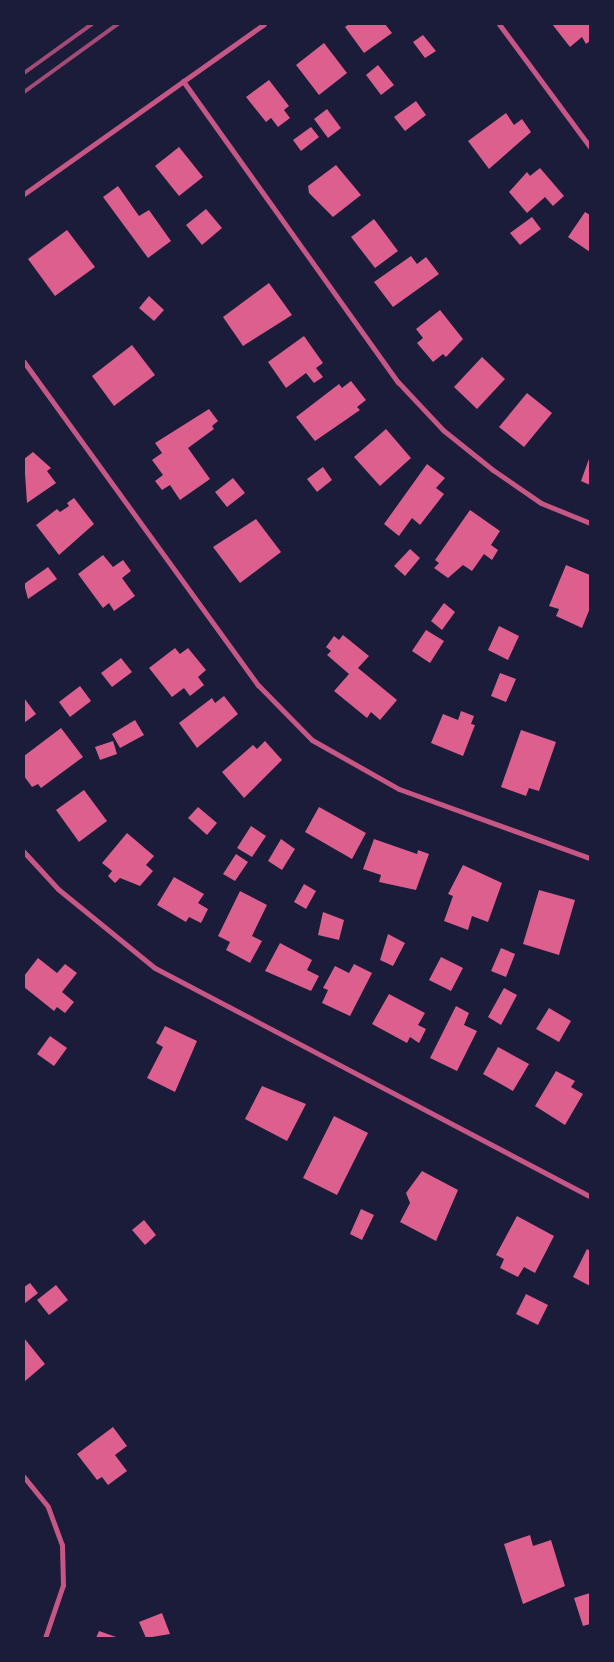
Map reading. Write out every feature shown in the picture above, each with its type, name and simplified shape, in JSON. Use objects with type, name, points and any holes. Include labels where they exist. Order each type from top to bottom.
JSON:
[{"type":"street","points":[[24,194],[264,24]]},
{"type":"street","points":[[499,24],[590,147]]},
{"type":"street","points":[[183,81],[398,382],[442,430],[493,470],[541,503],[590,524]]},
{"type":"street","points":[[24,362],[258,685],[312,740],[398,789],[590,858]]},
{"type":"street","points":[[24,852],[58,889],[155,968],[590,1196]]},
{"type":"street","points":[[24,1477],[48,1507],[62,1545],[63,1585],[46,1638]]},
{"type":"building","points":[[349,24],[385,24],[392,33],[364,53],[345,27]]},
{"type":"building","points":[[552,24],[590,24],[590,41],[586,44],[582,37],[570,47]]},
{"type":"building","points":[[423,35],[436,51],[425,58],[413,42]]},
{"type":"building","points":[[324,43],[347,73],[319,95],[296,65]]},
{"type":"building","points":[[378,65],[394,85],[381,95],[366,75]]},
{"type":"building","points":[[269,80],[289,106],[284,110],[290,118],[278,127],[271,118],[266,122],[246,97]]},
{"type":"building","points":[[416,101],[426,115],[405,131],[394,117]]},
{"type":"building","points":[[327,109],[341,128],[328,138],[314,119]]},
{"type":"building","points":[[506,113],[514,125],[522,119],[531,132],[489,169],[468,141]]},
{"type":"building","points":[[311,127],[319,137],[301,151],[293,140]]},
{"type":"building","points":[[179,147],[203,177],[179,196],[155,166]]},
{"type":"building","points":[[336,165],[361,195],[333,217],[309,193],[308,186]]},
{"type":"building","points":[[540,168],[564,196],[553,206],[545,197],[527,213],[509,192],[527,172],[530,176]]},
{"type":"building","points":[[118,186],[139,216],[149,210],[171,241],[148,258],[103,197]]},
{"type":"building","points":[[206,209],[222,228],[202,245],[186,225]]},
{"type":"building","points":[[585,212],[590,215],[590,252],[568,237]]},
{"type":"building","points":[[532,217],[541,229],[520,245],[510,233]]},
{"type":"building","points":[[374,219],[398,251],[375,268],[351,237]]},
{"type":"building","points":[[67,230],[95,267],[55,296],[28,259]]},
{"type":"building","points":[[411,256],[417,264],[426,257],[439,274],[393,307],[374,282]]},
{"type":"building","points":[[269,283],[292,315],[243,346],[223,317]]},
{"type":"building","points":[[149,296],[164,310],[154,321],[139,308]]},
{"type":"building","points":[[440,310],[463,339],[446,357],[443,354],[433,362],[417,343],[423,338],[416,329]]},
{"type":"building","points":[[304,336],[323,363],[316,368],[323,377],[314,383],[306,373],[286,388],[268,362]]},
{"type":"building","points":[[132,345],[155,375],[114,406],[92,376]]},
{"type":"building","points":[[482,357],[505,379],[477,409],[454,387]]},
{"type":"building","points":[[351,381],[366,400],[357,407],[360,410],[315,441],[296,417],[339,384],[342,388]]},
{"type":"building","points":[[527,393],[552,413],[524,447],[499,427]]},
{"type":"building","points":[[209,409],[218,421],[212,426],[214,429],[188,448],[210,479],[180,500],[170,485],[162,490],[155,481],[163,475],[152,460],[162,453],[155,443]]},
{"type":"building","points":[[386,429],[411,458],[380,486],[354,457]]},
{"type":"building","points":[[33,452],[51,468],[47,471],[56,483],[27,503],[24,459]]},
{"type":"building","points":[[590,456],[590,485],[581,481]]},
{"type":"building","points":[[427,464],[445,478],[436,488],[444,494],[420,525],[412,518],[399,536],[384,524]]},
{"type":"building","points":[[323,467],[332,480],[317,492],[307,479]]},
{"type":"building","points":[[233,478],[245,493],[227,507],[215,492]]},
{"type":"building","points":[[74,498],[94,524],[59,555],[36,525],[57,509],[60,512],[69,506],[67,503]]},
{"type":"building","points":[[470,510],[500,531],[491,545],[498,550],[492,560],[484,554],[472,571],[463,565],[448,578],[434,568],[439,563],[435,560]]},
{"type":"building","points":[[256,519],[281,552],[240,583],[213,547]]},
{"type":"building","points":[[410,549],[420,558],[405,576],[394,566]]},
{"type":"building","points":[[103,555],[113,567],[123,560],[131,571],[122,578],[135,596],[114,611],[109,603],[103,608],[78,574]]},
{"type":"building","points":[[566,565],[590,575],[590,608],[582,628],[556,616],[559,609],[549,606]]},
{"type":"building","points":[[48,567],[57,579],[28,599],[24,584]]},
{"type":"building","points":[[444,603],[455,612],[442,630],[431,621]]},
{"type":"building","points":[[499,626],[519,636],[508,660],[488,650]]},
{"type":"building","points":[[426,630],[444,641],[430,663],[412,651]]},
{"type":"building","points":[[343,635],[369,656],[358,668],[397,700],[380,720],[371,712],[367,718],[334,691],[349,674],[327,655],[331,651],[326,647],[334,636],[339,640]]},
{"type":"building","points":[[175,648],[180,654],[188,648],[206,670],[198,677],[204,685],[190,696],[184,688],[172,697],[149,668]]},
{"type":"building","points":[[121,658],[132,672],[112,687],[101,673]]},
{"type":"building","points":[[500,673],[516,679],[506,702],[491,696]]},
{"type":"building","points":[[80,686],[91,701],[70,717],[59,702]]},
{"type":"building","points":[[224,696],[238,714],[197,748],[179,723],[212,698],[215,703]]},
{"type":"building","points":[[24,698],[36,714],[24,723]]},
{"type":"building","points":[[461,711],[474,716],[471,724],[475,725],[463,756],[431,743],[443,714],[458,720]]},
{"type":"building","points":[[135,720],[144,735],[120,748],[112,734]]},
{"type":"building","points":[[61,728],[83,757],[41,788],[38,784],[32,787],[24,776],[24,756]]},
{"type":"building","points":[[521,730],[556,742],[539,791],[529,788],[526,796],[501,787]]},
{"type":"building","points":[[113,741],[117,754],[100,760],[95,747]]},
{"type":"building","points":[[265,741],[282,760],[244,798],[222,772],[253,745],[257,749]]},
{"type":"building","points":[[84,790],[107,821],[79,842],[56,810]]},
{"type":"building","points":[[198,807],[217,823],[207,835],[188,818]]},
{"type":"building","points":[[319,807],[366,833],[352,859],[305,832]]},
{"type":"building","points":[[251,826],[266,836],[252,857],[237,848]]},
{"type":"building","points":[[127,833],[154,856],[146,865],[153,871],[140,886],[120,878],[115,883],[108,876],[112,871],[102,863]]},
{"type":"building","points":[[281,839],[295,849],[282,870],[268,861]]},
{"type":"building","points":[[374,839],[417,854],[418,850],[429,854],[416,890],[379,882],[381,875],[363,869]]},
{"type":"building","points":[[236,854],[248,862],[235,881],[223,874]]},
{"type":"building","points":[[463,865],[502,883],[488,922],[472,916],[468,930],[444,921],[453,896],[448,894]]},
{"type":"building","points":[[174,877],[204,894],[198,903],[208,909],[201,923],[189,917],[186,922],[157,905]]},
{"type":"building","points":[[304,884],[316,891],[306,909],[294,902]]},
{"type":"building","points":[[539,890],[575,900],[559,955],[523,944]]},
{"type":"building","points":[[240,891],[267,905],[252,936],[262,941],[250,963],[226,950],[230,942],[218,936]]},
{"type":"building","points":[[323,912],[344,920],[339,940],[318,935]]},
{"type":"building","points":[[388,934],[405,943],[393,966],[380,960]]},
{"type":"building","points":[[280,943],[312,960],[307,970],[319,976],[311,991],[265,971]]},
{"type":"building","points":[[501,948],[515,954],[506,977],[491,971]]},
{"type":"building","points":[[441,957],[463,968],[451,991],[429,980]]},
{"type":"building","points":[[38,958],[57,973],[65,964],[77,973],[62,992],[74,1002],[65,1013],[57,1007],[54,1011],[24,987],[24,976]]},
{"type":"building","points":[[354,964],[372,973],[350,1016],[322,1003],[328,990],[323,988],[335,966],[349,973]]},
{"type":"building","points":[[504,988],[517,995],[501,1025],[488,1017]]},
{"type":"building","points":[[389,994],[425,1013],[418,1025],[426,1029],[419,1043],[410,1037],[407,1043],[372,1024]]},
{"type":"building","points":[[456,1006],[469,1013],[464,1025],[477,1031],[457,1071],[430,1058]]},
{"type":"building","points":[[549,1008],[571,1021],[559,1042],[536,1029]]},
{"type":"building","points":[[165,1026],[197,1041],[175,1092],[147,1078],[163,1047],[156,1043]]},
{"type":"building","points":[[50,1036],[67,1048],[54,1066],[37,1054]]},
{"type":"building","points":[[498,1047],[529,1064],[513,1091],[483,1074]]},
{"type":"building","points":[[556,1071],[575,1081],[571,1087],[583,1094],[565,1125],[535,1106]]},
{"type":"building","points":[[262,1086],[306,1104],[287,1141],[245,1119]]},
{"type":"building","points":[[334,1116],[368,1133],[337,1195],[303,1178]]},
{"type":"building","points":[[422,1171],[458,1190],[436,1241],[400,1222],[410,1203],[406,1193]]},
{"type":"building","points":[[361,1209],[374,1215],[362,1240],[350,1234]]},
{"type":"building","points":[[517,1216],[554,1236],[535,1273],[524,1267],[518,1277],[500,1268],[504,1259],[496,1255]]},
{"type":"building","points":[[144,1220],[156,1235],[145,1245],[132,1230]]},
{"type":"building","points":[[587,1249],[590,1251],[590,1286],[573,1277]]},
{"type":"building","points":[[30,1283],[38,1293],[24,1304],[24,1287]]},
{"type":"building","points":[[56,1285],[68,1300],[49,1315],[37,1300]]},
{"type":"building","points":[[526,1294],[548,1305],[538,1325],[516,1314]]},
{"type":"building","points":[[24,1338],[45,1364],[24,1382]]},
{"type":"building","points":[[113,1427],[127,1446],[115,1455],[127,1471],[108,1485],[102,1477],[97,1480],[77,1454]]},
{"type":"building","points":[[530,1535],[533,1546],[551,1540],[565,1586],[523,1604],[504,1544]]},
{"type":"building","points":[[590,1593],[590,1624],[583,1626],[574,1598]]},
{"type":"building","points":[[162,1613],[170,1634],[146,1638],[139,1622]]},
{"type":"building","points":[[99,1631],[119,1638],[96,1638]]},
{"type":"railway","points":[[24,73],[92,24]]},
{"type":"railway","points":[[24,92],[118,24]]}]
